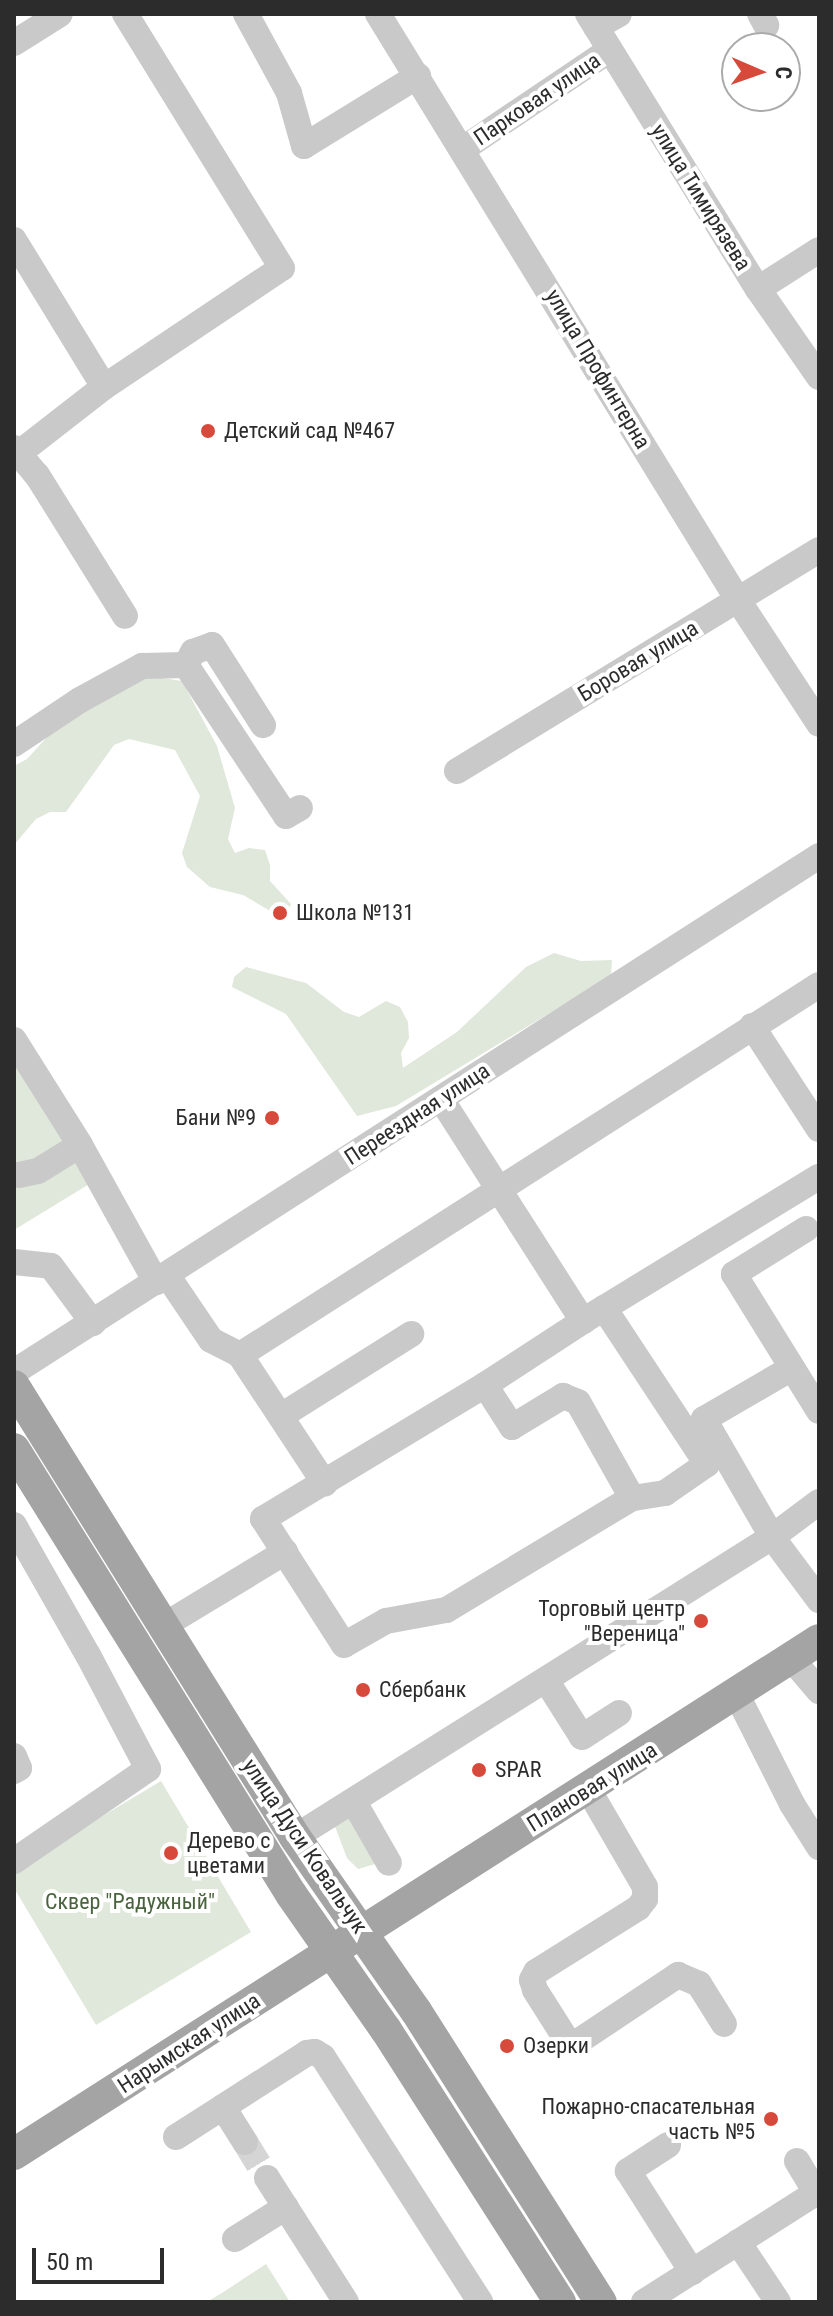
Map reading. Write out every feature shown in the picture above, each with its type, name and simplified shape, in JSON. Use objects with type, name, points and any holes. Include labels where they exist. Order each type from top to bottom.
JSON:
[{"type":"main road","name":"улица Дуси Ковальчук","points":[[14,1386],[295,1837],[362,1930],[601,2302]]},
{"type":"main road","name":"улица Дуси Ковальчук","points":[[14,1449],[291,1894],[331,1950],[560,2302]]},
{"type":"main road","name":"Плановая улица","points":[[362,1930],[737,1695],[819,1640]]},
{"type":"main road","name":"Нарымская улица","points":[[14,2154],[362,1930]]},
{"type":"street","points":[[14,43],[60,14]]},
{"type":"street","points":[[125,14],[282,268],[104,387],[15,454],[37,475],[125,616]]},
{"type":"street","points":[[246,14],[289,93],[304,146],[418,76]]},
{"type":"street","name":"улица Профинтерна","points":[[378,14],[738,600],[819,724]]},
{"type":"street","name":"улица Тимирязева","points":[[601,18],[610,50],[758,289],[819,377]]},
{"type":"street","name":"Парковая улица","points":[[463,149],[610,50]]},
{"type":"street","points":[[14,240],[104,387]]},
{"type":"street","points":[[758,289],[819,250]]},
{"type":"street","name":"Боровая улица","points":[[457,771],[819,550]]},
{"type":"street","points":[[186,665],[193,652],[212,645],[263,725]]},
{"type":"street","points":[[14,744],[80,700],[142,666],[186,665]]},
{"type":"street","points":[[186,665],[286,816],[300,808]]},
{"type":"street","name":"Переездная улица","points":[[14,1372],[819,856]]},
{"type":"street","points":[[240,1355],[819,985]]},
{"type":"street","points":[[752,1026],[810,1097],[819,1129]]},
{"type":"street","points":[[14,1040],[162,1278],[211,1340],[240,1355],[325,1484]]},
{"type":"street","points":[[441,1099],[497,1189],[594,1315],[707,1464],[665,1493],[632,1498],[446,1610],[386,1621],[344,1645],[263,1519],[325,1484],[594,1315],[819,1177]]},
{"type":"street","points":[[16,1170],[38,1171],[80,1145]]},
{"type":"street","points":[[786,1197],[813,1239],[734,1274],[792,1368],[817,1402]]},
{"type":"street","points":[[14,1262],[51,1266],[93,1323]]},
{"type":"street","points":[[281,1416],[411,1334]]},
{"type":"street","points":[[792,1368],[704,1419],[772,1537],[819,1600]]},
{"type":"street","points":[[485,1385],[512,1427],[563,1396],[578,1402],[632,1498]]},
{"type":"street","points":[[295,1837],[772,1537],[819,1502]]},
{"type":"street","points":[[14,1525],[148,1769],[14,1861]]},
{"type":"street","points":[[163,1626],[285,1552]]},
{"type":"street","points":[[790,1657],[819,1691]]},
{"type":"street","points":[[546,1680],[582,1737],[619,1713]]},
{"type":"street","points":[[737,1695],[792,1804],[819,1847]]},
{"type":"street","points":[[14,1756],[19,1768],[14,1771]]},
{"type":"street","points":[[588,1789],[645,1887],[645,1899],[638,1908],[536,1972],[532,1980],[535,1990],[566,2039],[576,2043],[678,1975],[699,1984],[724,2024]]},
{"type":"street","points":[[354,1802],[389,1863]]},
{"type":"street","points":[[176,2137],[307,2053],[315,2052],[323,2057],[480,2302]]},
{"type":"street","points":[[223,2107],[245,2142]]},
{"type":"street","points":[[668,2145],[628,2171],[692,2272]]},
{"type":"street","points":[[644,2302],[817,2192],[797,2161]]},
{"type":"street","points":[[267,2178],[346,2302]]},
{"type":"street","points":[[235,2239],[286,2207]]},
{"type":"street","points":[[738,2242],[778,2302]]},
{"type":"green space","points":[[143,675],[182,681],[217,746],[235,808],[228,839],[235,853],[249,848],[265,850],[270,865],[270,881],[291,904],[284,919],[243,895],[210,887],[187,867],[182,853],[200,796],[175,750],[129,739],[114,745],[66,812],[50,812],[36,819],[14,845],[14,766],[27,759],[60,723]]},
{"type":"green space","points":[[554,953],[581,961],[612,960],[611,976],[396,1106],[357,1116],[286,1014],[232,987],[234,977],[246,967],[306,983],[344,1012],[359,1017],[386,1001],[400,1007],[408,1022],[409,1038],[401,1053],[403,1068],[457,1032],[526,967]]},
{"type":"green space","points":[[14,1024],[101,1162],[91,1183],[14,1230]]},
{"type":"green space","name":"Сквер \"Радужный\"","points":[[161,1781],[251,1932],[96,2025],[14,1888],[14,1869]]},
{"type":"green space","points":[[350,1812],[379,1863],[358,1869],[347,1858],[334,1824]]},
{"type":"green space","points":[[266,2264],[290,2302],[207,2302],[225,2291]]},
{"type":"tunnel","points":[[245,2142],[267,2178]]},
{"type":"place","name":"Детский сад №467","points":[[208,431]]},
{"type":"place","name":"Школа №131","points":[[280,913]]},
{"type":"place","name":"Бани №9","points":[[272,1118]]},
{"type":"place","name":"Торговый центр \"Вереница\"","points":[[701,1621]]},
{"type":"place","name":"Сбербанк","points":[[363,1690]]},
{"type":"place","name":"SPAR","points":[[479,1770]]},
{"type":"place","name":"Дерево с цветами","points":[[171,1853]]},
{"type":"place","name":"Озерки","points":[[507,2046]]},
{"type":"place","name":"Пожарно-спасательная часть №5","points":[[771,2119]]}]
